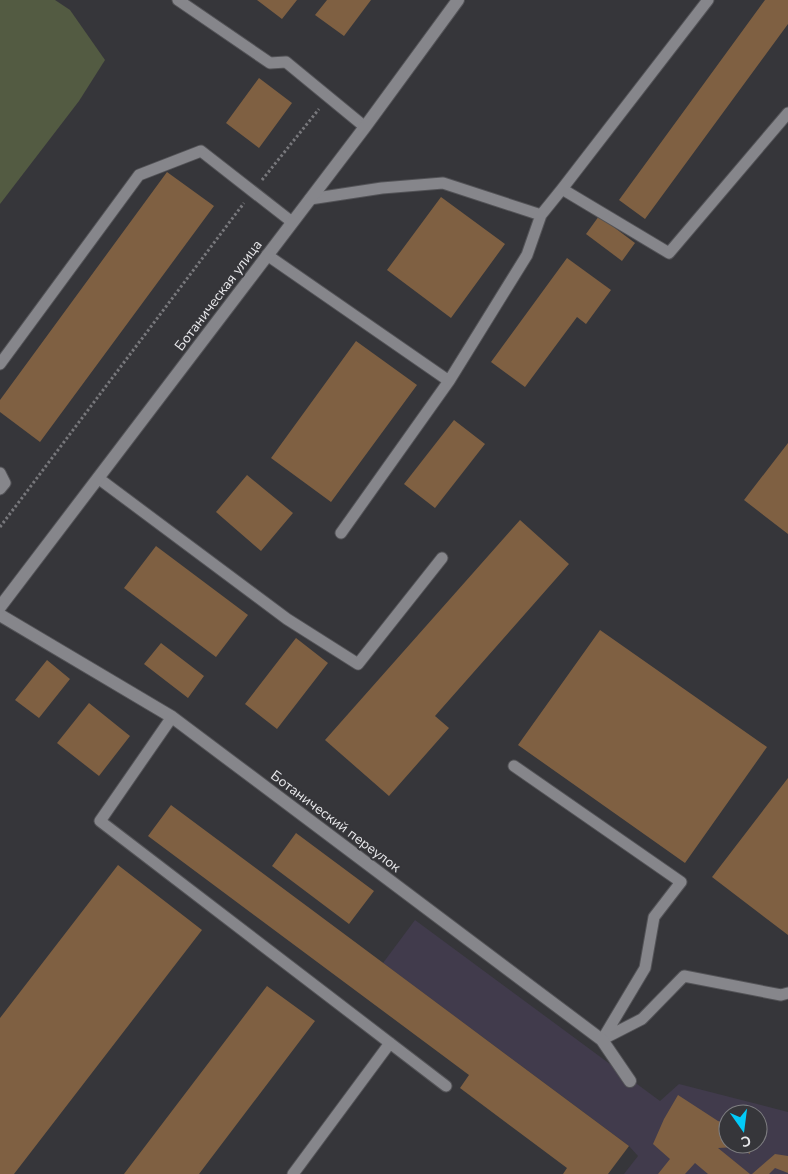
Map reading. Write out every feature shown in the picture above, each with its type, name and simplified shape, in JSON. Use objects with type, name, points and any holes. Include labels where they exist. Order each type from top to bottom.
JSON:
[{"type":"street","name":"Ботаническая улица","points":[[0,608],[365,127],[458,0]]},
{"type":"street","name":"Ботанический переулок","points":[[0,615],[172,717],[602,1040],[630,1081]]},
{"type":"lane","points":[[178,0],[270,64],[286,62],[365,127]]},
{"type":"lane","points":[[341,532],[449,381],[527,255],[541,215],[708,0]]},
{"type":"lane","points":[[562,189],[669,253],[788,113]]},
{"type":"lane","points":[[0,364],[139,175],[201,151],[292,222]]},
{"type":"lane","points":[[310,199],[382,188],[443,184],[541,215]]},
{"type":"lane","points":[[267,256],[449,381]]},
{"type":"lane","points":[[0,473],[5,483],[0,489]]},
{"type":"lane","points":[[98,478],[287,619],[358,664],[442,558]]},
{"type":"lane","points":[[172,717],[100,821],[446,1086]]},
{"type":"lane","points":[[514,766],[681,882],[654,917],[645,968],[602,1040]]},
{"type":"lane","points":[[602,1040],[642,1019],[684,976],[780,995],[788,993]]},
{"type":"lane","points":[[293,1174],[390,1043]]},
{"type":"path","points":[[0,527],[253,191],[328,97]]},
{"type":"shaded area","points":[[415,920],[660,1101],[679,1084],[757,1104],[718,1104],[718,1154],[768,1154],[768,1107],[788,1112],[788,1174],[624,1174],[638,1156],[629,1146],[383,963]]},
{"type":"green space","points":[[0,0],[55,0],[70,10],[105,60],[79,101],[0,204]]},
{"type":"building","points":[[257,0],[297,0],[282,19]]},
{"type":"building","points":[[327,0],[371,0],[344,36],[315,15]]},
{"type":"building","points":[[765,0],[788,0],[788,24],[645,219],[619,200]]},
{"type":"building","points":[[259,78],[292,103],[259,148],[226,123]]},
{"type":"building","points":[[167,172],[214,206],[40,442],[0,412],[0,400]]},
{"type":"building","points":[[441,197],[505,244],[451,318],[387,270]]},
{"type":"building","points":[[599,216],[635,243],[622,261],[586,234]]},
{"type":"building","points":[[567,258],[611,290],[586,324],[577,317],[525,387],[491,362]]},
{"type":"building","points":[[356,341],[417,385],[331,502],[271,458]]},
{"type":"building","points":[[454,420],[485,444],[435,508],[404,484]]},
{"type":"building","points":[[788,443],[788,534],[744,500]]},
{"type":"building","points":[[247,475],[293,513],[261,551],[216,512]]},
{"type":"building","points":[[520,520],[569,564],[435,716],[449,728],[389,796],[325,740]]},
{"type":"building","points":[[156,546],[248,615],[216,657],[124,588]]},
{"type":"building","points":[[600,630],[767,747],[685,863],[518,745]]},
{"type":"building","points":[[296,638],[328,663],[277,729],[245,704]]},
{"type":"building","points":[[161,643],[204,676],[188,698],[144,664]]},
{"type":"building","points":[[47,660],[70,679],[39,718],[15,700]]},
{"type":"building","points":[[89,703],[130,736],[99,776],[57,743]]},
{"type":"building","points":[[788,778],[788,935],[712,877]]},
{"type":"building","points":[[171,805],[629,1146],[608,1174],[563,1174],[567,1168],[460,1088],[469,1075],[148,836]]},
{"type":"building","points":[[296,833],[374,891],[349,924],[272,866]]},
{"type":"building","points":[[118,865],[202,930],[14,1174],[0,1174],[0,1018]]},
{"type":"building","points":[[267,986],[315,1021],[199,1174],[124,1174]]},
{"type":"building","points":[[678,1095],[718,1121],[718,1154],[725,1154],[750,1174],[708,1174],[695,1163],[685,1174],[658,1174],[670,1159],[653,1144],[664,1119]]},
{"type":"building","points":[[775,1154],[788,1156],[788,1173],[775,1168],[769,1174],[752,1174]]}]
